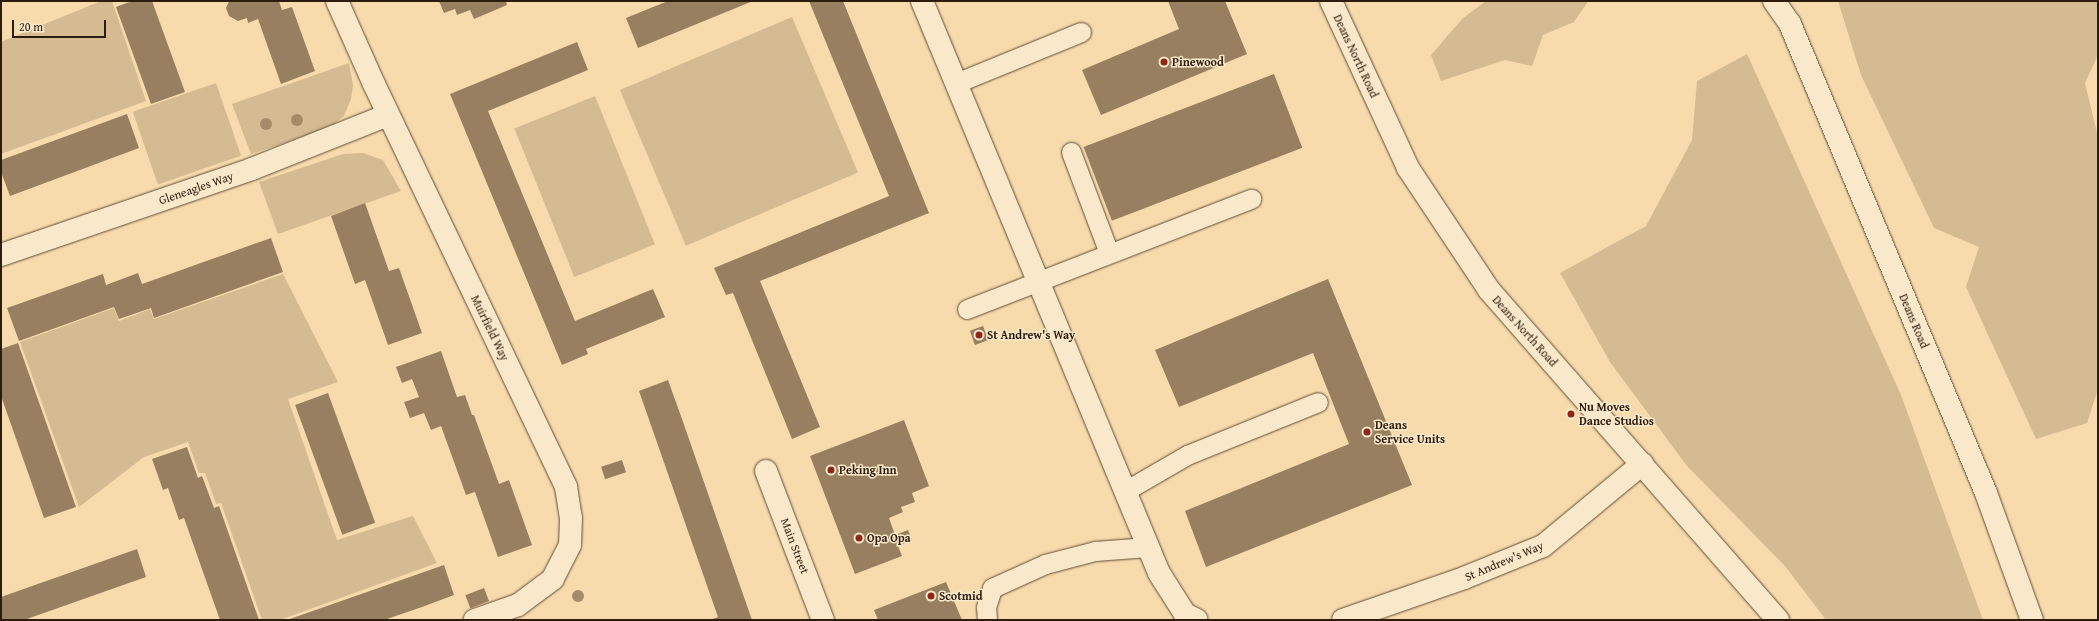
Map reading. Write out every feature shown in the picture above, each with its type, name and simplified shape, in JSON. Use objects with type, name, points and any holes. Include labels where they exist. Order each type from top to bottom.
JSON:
[{"type":"street","name":"Muirfield Way","points":[[337,1],[388,115],[566,487],[571,518],[570,545],[553,579],[518,605],[475,620]]},
{"type":"street","points":[[922,1],[1039,280],[1159,573],[1185,614],[1197,620]]},
{"type":"street","name":"Deans North Road","points":[[1331,1],[1408,168],[1489,290],[1778,620]]},
{"type":"street","name":"Deans Road","points":[[1774,1],[1790,24],[1983,486],[2032,620]]},
{"type":"street","name":"Deans Road","points":[[1788,1],[1790,24]]},
{"type":"street","name":"Gleneagles Way","points":[[1,255],[252,168],[388,115]]},
{"type":"street","name":"St Andrew's Way","points":[[1343,620],[1464,578],[1543,546],[1642,464]]},
{"type":"street","name":"Main Street","points":[[766,471],[823,620]]},
{"type":"lane","points":[[956,83],[1081,32]]},
{"type":"lane","points":[[1071,152],[1109,253]]},
{"type":"lane","points":[[967,309],[1251,198]]},
{"type":"lane","points":[[1125,491],[1187,455],[1318,402]]},
{"type":"lane","points":[[987,620],[986,608],[992,588],[1045,564],[1095,551],[1148,547]]},
{"type":"shaded area","points":[[101,1],[112,1],[146,101],[1,154],[1,42]]},
{"type":"shaded area","points":[[1486,1],[1587,1],[1587,3],[1574,22],[1543,35],[1532,66],[1505,60],[1441,81],[1431,55],[1463,18]]},
{"type":"shaded area","points":[[1838,1],[2098,1],[2098,55],[2085,83],[2098,137],[2098,389],[2087,423],[2036,439],[1966,287],[1979,247],[1934,228],[1861,75]]},
{"type":"shaded area","points":[[792,17],[858,173],[686,246],[620,90]]},
{"type":"shaded area","points":[[1747,54],[1901,395],[1983,620],[1826,620],[1785,566],[1687,466],[1610,362],[1560,273],[1646,226],[1692,140],[1697,81]]},
{"type":"shaded area","points":[[349,63],[353,85],[351,99],[344,116],[327,129],[251,154],[232,104]]},
{"type":"shaded area","points":[[216,83],[241,156],[158,184],[133,112]]},
{"type":"shaded area","points":[[595,96],[655,244],[574,277],[514,129]]},
{"type":"shaded area","points":[[363,153],[383,160],[401,191],[278,234],[259,182],[343,154]]},
{"type":"shaded area","points":[[283,274],[338,382],[288,399],[337,540],[413,516],[437,563],[280,620],[262,620],[221,503],[216,504],[205,473],[199,473],[188,442],[144,457],[79,507],[20,342],[114,308],[119,321],[150,309],[154,319]]},
{"type":"building","points":[[132,1],[152,1],[185,92],[151,104],[116,7]]},
{"type":"building","points":[[229,1],[279,1],[282,10],[292,7],[315,71],[281,84],[258,19],[248,23],[247,18],[238,21],[229,16],[226,8]]},
{"type":"building","points":[[439,1],[506,1],[507,5],[474,19],[470,10],[457,15],[455,9],[444,13]]},
{"type":"building","points":[[668,1],[753,1],[638,48],[626,18]]},
{"type":"building","points":[[809,1],[843,1],[929,213],[760,281],[820,427],[792,439],[733,293],[726,295],[714,268],[889,196]]},
{"type":"building","name":"Pinewood","points":[[1168,1],[1225,1],[1247,54],[1101,115],[1082,70],[1179,29]]},
{"type":"building","points":[[577,42],[588,70],[488,111],[575,321],[653,289],[665,317],[586,349],[588,354],[562,365],[450,94]]},
{"type":"building","points":[[1274,74],[1302,148],[1112,221],[1084,147]]},
{"type":"building","points":[[127,114],[139,148],[10,196],[1,172],[1,160]]},
{"type":"building","points":[[365,203],[389,271],[399,268],[422,333],[388,345],[365,280],[355,284],[331,216]]},
{"type":"building","points":[[271,238],[283,272],[154,318],[151,308],[119,319],[114,307],[19,341],[7,308],[103,274],[106,285],[138,273],[142,284]]},
{"type":"building","name":"Deans Service Units","points":[[1328,279],[1412,485],[1206,567],[1185,511],[1349,444],[1313,353],[1179,407],[1155,350]]},
{"type":"building","name":"St Andrew's Way","points":[[983,326],[988,340],[975,345],[970,331]]},
{"type":"building","points":[[18,343],[76,507],[44,518],[1,396],[1,349]]},
{"type":"building","points":[[441,351],[457,397],[465,395],[472,415],[474,415],[499,484],[509,480],[532,545],[498,557],[475,492],[466,495],[441,426],[431,430],[424,413],[410,418],[404,402],[419,397],[412,379],[402,383],[396,367]]},
{"type":"building","points":[[668,380],[752,620],[710,620],[718,617],[639,391]]},
{"type":"building","points":[[328,393],[375,523],[342,535],[295,405]]},
{"type":"building","points":[[904,420],[929,486],[912,493],[915,502],[901,507],[903,512],[889,518],[895,535],[908,530],[912,540],[898,546],[902,556],[855,574],[810,456]]},
{"type":"building","points":[[187,447],[198,478],[202,476],[214,508],[219,506],[259,620],[220,620],[184,518],[179,520],[168,488],[163,490],[152,459]]},
{"type":"building","points":[[622,460],[626,472],[605,479],[601,467]]},
{"type":"building","points":[[137,549],[146,577],[24,620],[1,620],[1,597]]},
{"type":"building","points":[[444,565],[454,595],[422,607],[384,620],[287,620]]},
{"type":"building","name":"Scotmid","points":[[946,582],[962,620],[878,620],[874,610]]},
{"type":"building","points":[[484,588],[489,601],[470,608],[465,595]]},
{"type":"place","name":"Pinewood","points":[[1164,62]]},
{"type":"place","name":"St Andrew's Way","points":[[979,335]]},
{"type":"place","name":"Nu Moves Dance Studios","points":[[1571,414]]},
{"type":"place","name":"Deans Service Units","points":[[1367,432]]},
{"type":"place","name":"Peking Inn","points":[[831,470]]},
{"type":"place","name":"Opa Opa","points":[[859,538]]},
{"type":"place","name":"Scotmid","points":[[931,596]]}]
